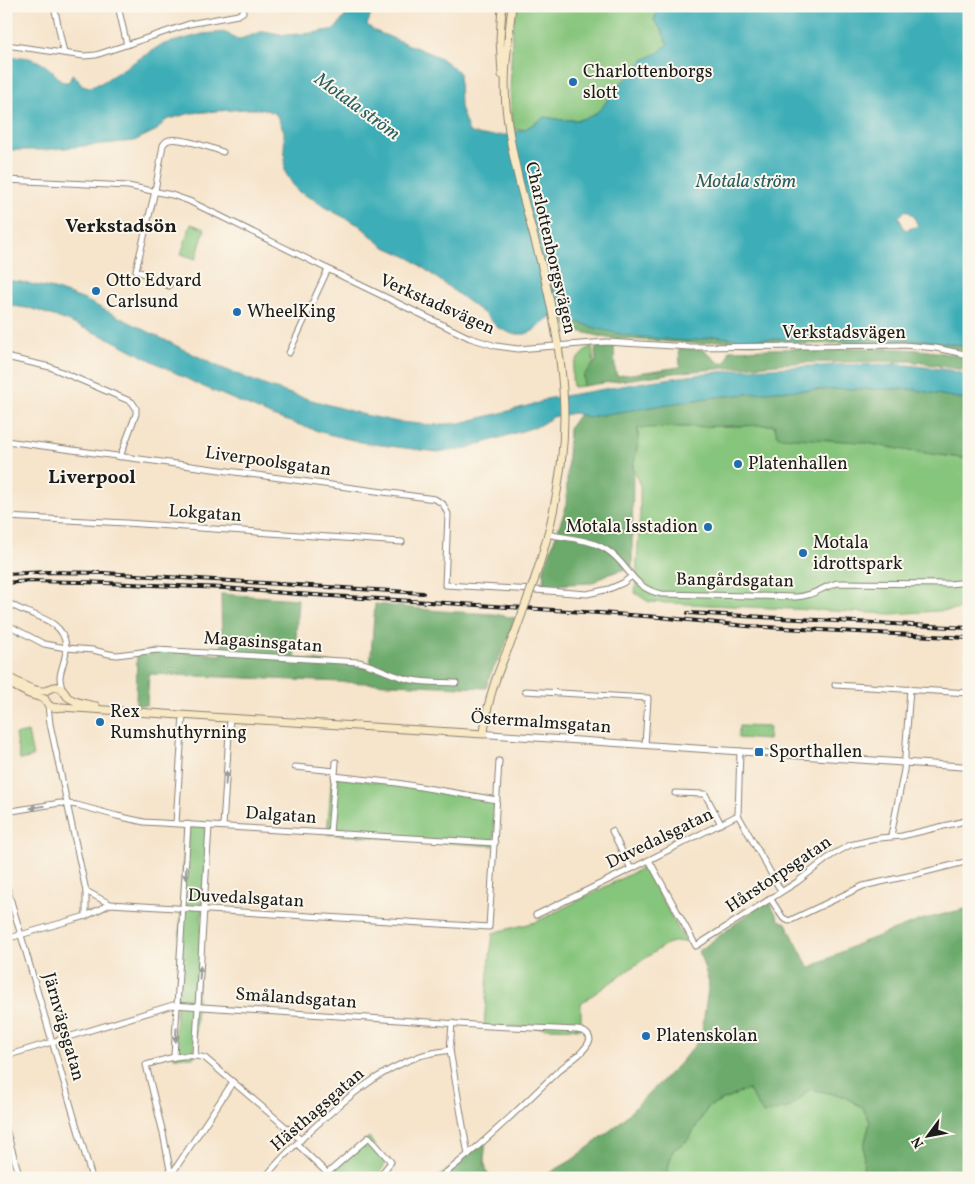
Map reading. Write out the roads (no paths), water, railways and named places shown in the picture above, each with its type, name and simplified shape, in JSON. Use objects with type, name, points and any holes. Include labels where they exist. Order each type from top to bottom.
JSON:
[{"type":"main road","name":"Charlottenborgsvägen","points":[[502,6],[500,39],[502,76],[505,88]]},
{"type":"main road","name":"Charlottenborgsvägen","points":[[484,734],[490,693],[534,581],[547,534],[557,488],[564,425],[563,391],[553,319],[542,266],[518,178],[506,115],[505,88],[512,6]]},
{"type":"main road","name":"Östermalmsgatan","points":[[6,676],[38,690],[57,687],[78,702],[111,710]]},
{"type":"main road","name":"Östermalmsgatan","points":[[6,682],[47,702],[51,707],[484,734]]},
{"type":"main road","points":[[47,702],[45,695],[50,689]]},
{"type":"main road","points":[[59,707],[65,702],[64,692]]},
{"type":"street","points":[[54,6],[64,53]]},
{"type":"street","points":[[118,6],[127,46]]},
{"type":"street","points":[[6,45],[90,56],[127,46],[184,25],[231,17],[244,9]]},
{"type":"street","points":[[170,286],[136,270],[155,191],[164,143],[174,140],[195,143],[223,152]]},
{"type":"street","name":"Verkstadsvägen","points":[[6,180],[114,184],[155,191],[189,201],[479,342],[496,346],[518,349],[606,342],[690,347],[904,346],[936,348],[969,355]]},
{"type":"street","points":[[288,353],[328,270]]},
{"type":"street","points":[[6,357],[50,367],[132,402],[136,408],[136,414],[120,457]]},
{"type":"street","name":"Liverpoolsgatan","points":[[6,441],[436,499],[443,504],[448,514],[445,585],[587,594],[609,590],[632,576]]},
{"type":"street","name":"Lokgatan","points":[[6,517],[126,523],[402,542]]},
{"type":"street","name":"Bangårdsgatan","points":[[547,534],[589,542],[605,548],[640,585],[651,592],[662,594],[796,597],[808,596],[838,583],[949,584],[969,582]]},
{"type":"street","points":[[6,601],[52,623],[62,634],[66,648],[60,676],[50,689]]},
{"type":"street","points":[[6,634],[8,626]]},
{"type":"street","name":"Magasinsgatan","points":[[8,626],[44,644],[93,650],[109,654],[117,655],[157,650],[359,662],[413,681],[456,683]]},
{"type":"street","points":[[60,676],[64,692]]},
{"type":"street","points":[[834,685],[969,693]]},
{"type":"street","points":[[892,836],[904,763],[910,689]]},
{"type":"street","points":[[525,692],[648,698],[645,745]]},
{"type":"street","points":[[47,702],[50,724],[86,891],[86,916]]},
{"type":"street","points":[[50,719],[59,707]]},
{"type":"street","points":[[176,823],[183,715]]},
{"type":"street","points":[[223,826],[230,718]]},
{"type":"street","name":"Östermalmsgatan","points":[[484,734],[969,767]]},
{"type":"street","name":"Duvedalsgatan","points":[[536,915],[738,815],[740,751]]},
{"type":"street","points":[[495,843],[499,761]]},
{"type":"street","points":[[330,833],[336,762]]},
{"type":"street","points":[[295,767],[497,800]]},
{"type":"street","points":[[675,793],[705,794],[721,824]]},
{"type":"street","points":[[6,812],[60,803],[67,804]]},
{"type":"street","name":"Dalgatan","points":[[67,804],[144,822],[495,843]]},
{"type":"street","points":[[738,815],[781,891]]},
{"type":"street","name":"Hårstorpsgatan","points":[[649,860],[696,946],[806,875],[840,849],[862,841],[902,836],[969,820]]},
{"type":"street","points":[[174,1056],[188,824]]},
{"type":"street","points":[[195,1056],[209,826]]},
{"type":"street","points":[[612,831],[631,869]]},
{"type":"street","name":"Duvedalsgatan","points":[[110,904],[489,927],[495,843]]},
{"type":"street","points":[[770,898],[783,918],[789,922],[863,886],[969,861]]},
{"type":"street","name":"Järnvägsgatan","points":[[6,884],[92,1178]]},
{"type":"street","points":[[86,891],[110,904]]},
{"type":"street","points":[[6,938],[86,916],[110,904]]},
{"type":"street","name":"Smålandsgatan","points":[[6,1056],[173,1005],[584,1031],[590,1040],[584,1050],[468,1155]]},
{"type":"street","points":[[439,1178],[468,1155],[450,1050],[452,1023]]},
{"type":"street","name":"Hästhagsgatan","points":[[265,1178],[299,1142],[342,1102],[364,1085],[405,1062],[422,1055],[450,1050]]},
{"type":"street","points":[[171,1176],[163,1132],[146,1065],[174,1056],[205,1058],[299,1142],[327,1173]]},
{"type":"street","points":[[171,1176],[233,1082]]},
{"type":"street","points":[[6,1129],[20,1178]]},
{"type":"street","points":[[322,1178],[369,1137],[391,1162],[378,1178]]},
{"type":"water","name":"Motala ström","points":[[353,6],[369,6],[371,14],[367,25],[375,31],[439,57],[459,72],[460,107],[469,132],[482,136],[506,135],[525,129],[545,117],[578,120],[592,116],[602,108],[615,89],[642,61],[659,52],[668,44],[654,20],[656,14],[664,6],[969,6],[969,347],[940,342],[895,339],[743,339],[714,336],[687,341],[629,336],[595,328],[565,316],[551,317],[533,331],[525,334],[512,334],[497,327],[486,315],[410,258],[383,246],[359,225],[297,191],[285,172],[284,131],[276,114],[264,109],[191,113],[166,120],[157,130],[134,141],[44,150],[6,150],[6,58],[22,57],[40,62],[50,69],[62,82],[69,82],[72,74],[80,84],[89,87],[101,83],[161,45],[203,34],[225,32],[237,40],[264,31],[285,35],[335,29]],"holes":[[[906,210],[913,215],[918,226],[905,230],[899,217]]]},
{"type":"water","points":[[6,280],[54,289],[85,300],[217,366],[264,385],[365,415],[398,422],[432,425],[460,423],[538,403],[546,399],[651,381],[746,369],[835,365],[899,364],[949,370],[969,375],[969,400],[910,389],[775,391],[707,398],[588,417],[574,413],[553,417],[538,426],[461,450],[437,452],[365,443],[324,433],[275,417],[197,384],[110,339],[62,319],[33,309],[6,305]]},
{"type":"railway","points":[[6,574],[48,572],[104,573],[423,593]]},
{"type":"railway","points":[[6,583],[28,581],[82,582],[224,588],[659,617],[746,626],[969,638]]},
{"type":"railway","points":[[688,613],[969,628]]},
{"type":"place","name":"Charlottenborgs slott","points":[[573,82]]},
{"type":"place","name":"Otto Edvard Carlsund","points":[[96,291]]},
{"type":"place","name":"WheelKing","points":[[237,312]]},
{"type":"place","name":"Platenhallen","points":[[738,464]]},
{"type":"place","name":"Motala Isstadion","points":[[708,527]]},
{"type":"place","name":"Motala idrottspark","points":[[803,553]]},
{"type":"place","name":"Rex Rumshuthyrning","points":[[100,722]]},
{"type":"place","name":"Sporthallen","points":[[759,752]]},
{"type":"place","name":"Platenskolan","points":[[646,1036]]},
{"type":"district","name":"Verkstadsön","points":[[121,227]]},
{"type":"district","name":"Liverpool","points":[[92,478]]}]
